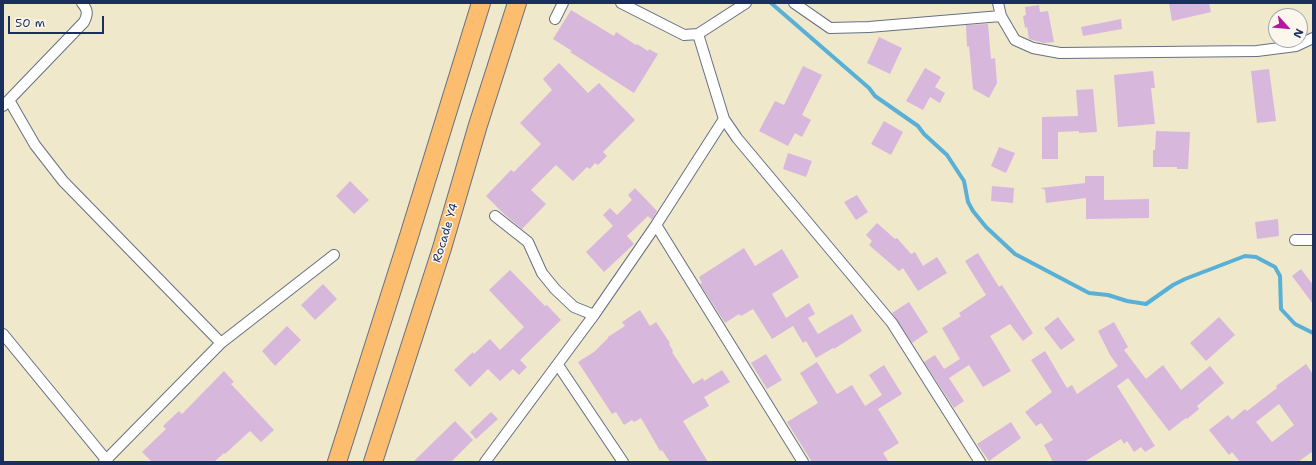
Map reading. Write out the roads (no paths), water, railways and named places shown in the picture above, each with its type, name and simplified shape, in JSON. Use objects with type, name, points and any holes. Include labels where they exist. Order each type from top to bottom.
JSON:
[{"type":"highway","points":[[337,462],[481,3]]},
{"type":"highway","name":"Rocade Y4","points":[[373,462],[442,248],[478,125],[517,3]]},
{"type":"street","points":[[82,3],[86,8],[87,14],[84,22],[6,103],[35,145],[63,181],[221,343]]},
{"type":"street","points":[[555,19],[563,3]]},
{"type":"street","points":[[620,3],[684,35],[698,34],[746,3]]},
{"type":"street","points":[[794,3],[830,28],[869,27],[1001,16]]},
{"type":"street","points":[[998,3],[1001,16],[1015,40],[1033,48],[1060,53],[1257,51],[1296,46],[1313,38]]},
{"type":"street","points":[[698,34],[724,119],[737,138],[892,324],[980,462]]},
{"type":"street","points":[[485,462],[558,365],[594,314],[656,225],[724,119]]},
{"type":"street","points":[[495,216],[528,242],[542,273],[555,289],[574,307],[594,314]]},
{"type":"street","points":[[656,225],[803,462]]},
{"type":"street","points":[[1295,240],[1313,240]]},
{"type":"street","points":[[3,334],[106,461],[221,343],[334,255]]},
{"type":"street","points":[[558,365],[622,462]]},
{"type":"waterway","points":[[771,3],[869,88],[875,96],[918,126],[924,134],[947,155],[964,181],[968,202],[973,211],[986,227],[1015,254],[1089,293],[1108,295],[1127,301],[1146,304],[1173,285],[1185,279],[1245,256],[1256,257],[1275,267],[1280,276],[1281,309],[1295,324],[1313,333]]}]
